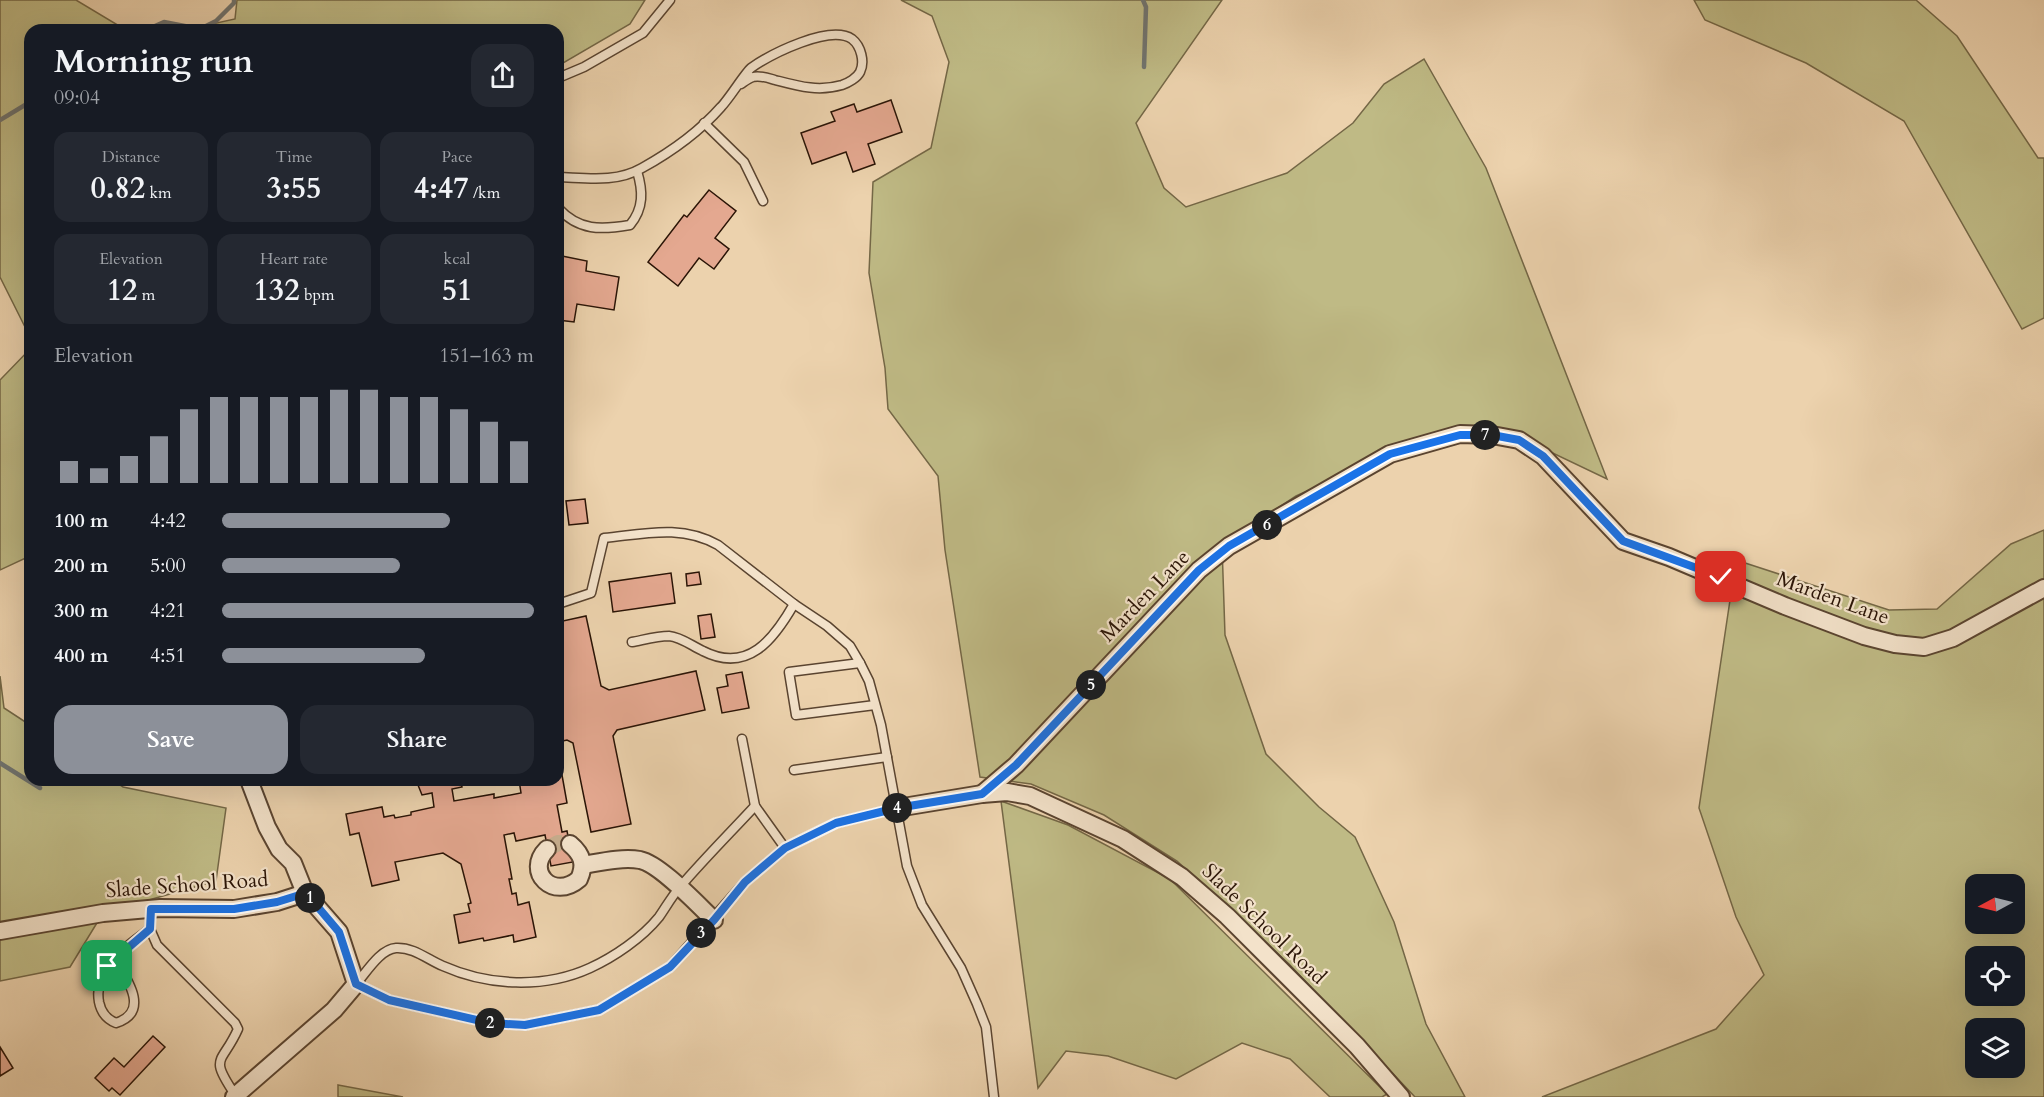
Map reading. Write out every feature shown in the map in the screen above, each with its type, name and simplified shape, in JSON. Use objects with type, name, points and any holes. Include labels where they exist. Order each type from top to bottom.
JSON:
[{"type":"street","name":"Marden Lane","points":[[982,794],[1016,765],[1199,570],[1229,546],[1390,454],[1460,435],[1492,435],[1519,440],[1543,456],[1623,541],[1711,573],[1785,606],[1864,636],[1895,644],[1924,647],[1953,638],[2044,588]]},
{"type":"street","points":[[235,1096],[334,1010],[356,984],[339,932],[306,893],[294,863],[279,849],[267,827],[251,786]]},
{"type":"street","name":"Slade School Road","points":[[897,808],[1007,792],[1030,796],[1123,839],[1182,877],[1227,916],[1357,1046],[1401,1097]]},
{"type":"street","points":[[547,849],[541,855],[539,869],[545,882],[551,886],[566,888],[579,879],[583,865],[578,851],[570,844]]},
{"type":"street","points":[[583,865],[610,860],[641,860],[663,873],[714,920]]},
{"type":"street","name":"Slade School Road","points":[[0,931],[103,913],[151,909],[234,909],[277,902],[306,893]]},
{"type":"lane","points":[[564,75],[584,67],[643,33],[670,0]]},
{"type":"lane","points":[[564,177],[611,179],[637,171],[684,142],[721,108],[741,84],[748,70],[770,57],[831,34],[850,38],[858,45],[862,54],[859,74],[847,83],[831,88],[806,88],[764,77],[753,77],[741,84]]},
{"type":"lane","points":[[704,123],[744,162],[763,201]]},
{"type":"lane","points":[[564,213],[579,225],[592,229],[630,225],[637,216],[642,196],[637,171]]},
{"type":"lane","points":[[564,602],[591,593],[604,538],[682,532],[705,538],[718,545],[794,604],[827,626],[850,646],[869,681],[887,757],[907,866],[922,905],[961,968],[986,1027],[994,1097]]},
{"type":"lane","points":[[632,642],[669,636],[723,658],[743,656],[770,642],[794,604]]},
{"type":"lane","points":[[860,663],[789,672],[796,715],[875,705]]},
{"type":"lane","points":[[742,739],[755,806],[785,848]]},
{"type":"lane","points":[[794,770],[887,757]]},
{"type":"lane","points":[[755,806],[679,888],[658,918],[614,955],[590,968],[561,979],[528,982],[491,981],[441,966],[409,950],[395,948],[384,953],[356,984],[389,1000],[490,1023],[525,1025],[599,1010],[670,967],[714,920],[745,882],[785,848],[836,823],[897,808]]},
{"type":"lane","points":[[151,909],[150,929],[157,945],[236,1023],[238,1029],[221,1056],[220,1064],[223,1076],[235,1096]]},
{"type":"lane","points":[[115,959],[131,987],[134,1002],[133,1013],[126,1020],[116,1023],[107,1020],[100,1005],[98,991],[100,979],[107,966],[115,959],[150,929]]},
{"type":"shaded area","points":[[0,0],[76,0],[116,24],[24,24],[24,325],[0,277]]},
{"type":"shaded area","points":[[237,0],[645,0],[630,24],[564,62],[564,24],[212,24],[235,19]]},
{"type":"shaded area","points":[[901,0],[1222,0],[1136,123],[1164,188],[1186,207],[1287,173],[1353,123],[1384,84],[1424,59],[1486,168],[1607,479],[1536,445],[1459,440],[1390,454],[1296,496],[1222,545],[1225,635],[1266,754],[1319,807],[1355,837],[1394,922],[1426,1024],[1465,1097],[1415,1097],[1289,964],[1177,861],[1104,815],[1031,784],[980,777],[945,550],[938,476],[888,409],[885,368],[869,273],[873,182],[931,148],[949,62],[932,16]]},
{"type":"shaded area","points":[[1694,0],[1916,0],[1957,36],[2038,158],[2044,158],[2044,318],[2022,329],[1904,121],[1806,63],[1705,20]]},
{"type":"shaded area","points":[[24,355],[24,559],[0,570],[0,380]]},
{"type":"shaded area","points":[[2044,530],[2044,1097],[1542,1097],[1716,1029],[1764,975],[1736,917],[1699,808],[1736,560],[1889,610],[1937,609],[2011,544]]},
{"type":"shaded area","points":[[0,676],[4,708],[24,721],[24,786],[122,786],[226,808],[216,881],[103,913],[70,967],[0,981]]},
{"type":"shaded area","points":[[1001,801],[1068,825],[1170,879],[1387,1094],[1382,1097],[1330,1097],[1290,1059],[1242,1043],[1176,1079],[1108,1056],[1066,1051],[1038,1088]]},
{"type":"shaded area","points":[[338,1085],[403,1097],[338,1097]]},
{"type":"building","points":[[891,100],[902,132],[868,144],[875,164],[853,172],[846,152],[812,164],[801,133],[835,121],[831,112],[854,104],[857,112]]},
{"type":"building","points":[[709,190],[736,211],[715,238],[729,249],[714,269],[699,258],[678,286],[648,262],[684,215],[687,217]]},
{"type":"building","points":[[564,256],[587,261],[586,271],[619,277],[614,310],[577,304],[574,322],[564,321]]},
{"type":"building","points":[[585,499],[588,523],[569,525],[566,501]]},
{"type":"building","points":[[699,572],[701,584],[687,586],[686,574]]},
{"type":"building","points":[[671,573],[675,603],[613,612],[609,582]]},
{"type":"building","points":[[711,614],[715,637],[701,639],[698,616]]},
{"type":"building","points":[[586,616],[601,686],[609,690],[696,671],[705,710],[617,730],[613,736],[631,824],[591,832],[573,743],[564,741],[564,621]]},
{"type":"building","points":[[742,672],[749,708],[722,713],[717,688],[728,686],[726,675]]},
{"type":"building","points":[[418,786],[462,786],[452,789],[454,801],[494,794],[494,798],[521,793],[520,786],[564,786],[567,803],[557,805],[562,832],[567,831],[573,862],[551,866],[545,835],[516,841],[514,833],[504,835],[512,879],[509,879],[512,894],[516,893],[518,905],[529,902],[536,937],[514,942],[513,935],[459,943],[454,915],[470,912],[468,904],[471,903],[461,864],[443,853],[395,862],[399,880],[372,886],[359,833],[350,835],[346,814],[382,807],[384,817],[394,815],[395,818],[434,807],[432,793],[422,795]]},
{"type":"building","points":[[153,1036],[165,1047],[120,1095],[112,1088],[109,1091],[95,1078],[114,1058],[124,1067]]},
{"type":"building","points":[[0,1047],[13,1068],[0,1076]]},
{"type":"waterway","points":[[210,24],[216,21],[234,3],[234,0]]},
{"type":"waterway","points":[[1143,0],[1146,7],[1144,67]]},
{"type":"waterway","points":[[160,24],[164,22],[174,24]]},
{"type":"waterway","points":[[0,120],[24,106]]},
{"type":"waterway","points":[[0,763],[24,778]]},
{"type":"tunnel","points":[[547,849],[558,843],[570,844]]},
{"type":"route","points":[[107,966],[150,929],[151,909],[234,909],[277,902],[306,893],[339,932],[356,984],[389,1000],[490,1023],[525,1025],[599,1010],[670,967],[714,920],[745,882],[785,848],[836,823],[897,808],[982,794],[1016,765],[1199,570],[1229,546],[1390,454],[1460,435],[1492,435],[1519,440],[1543,456],[1623,541],[1721,577]]}]
